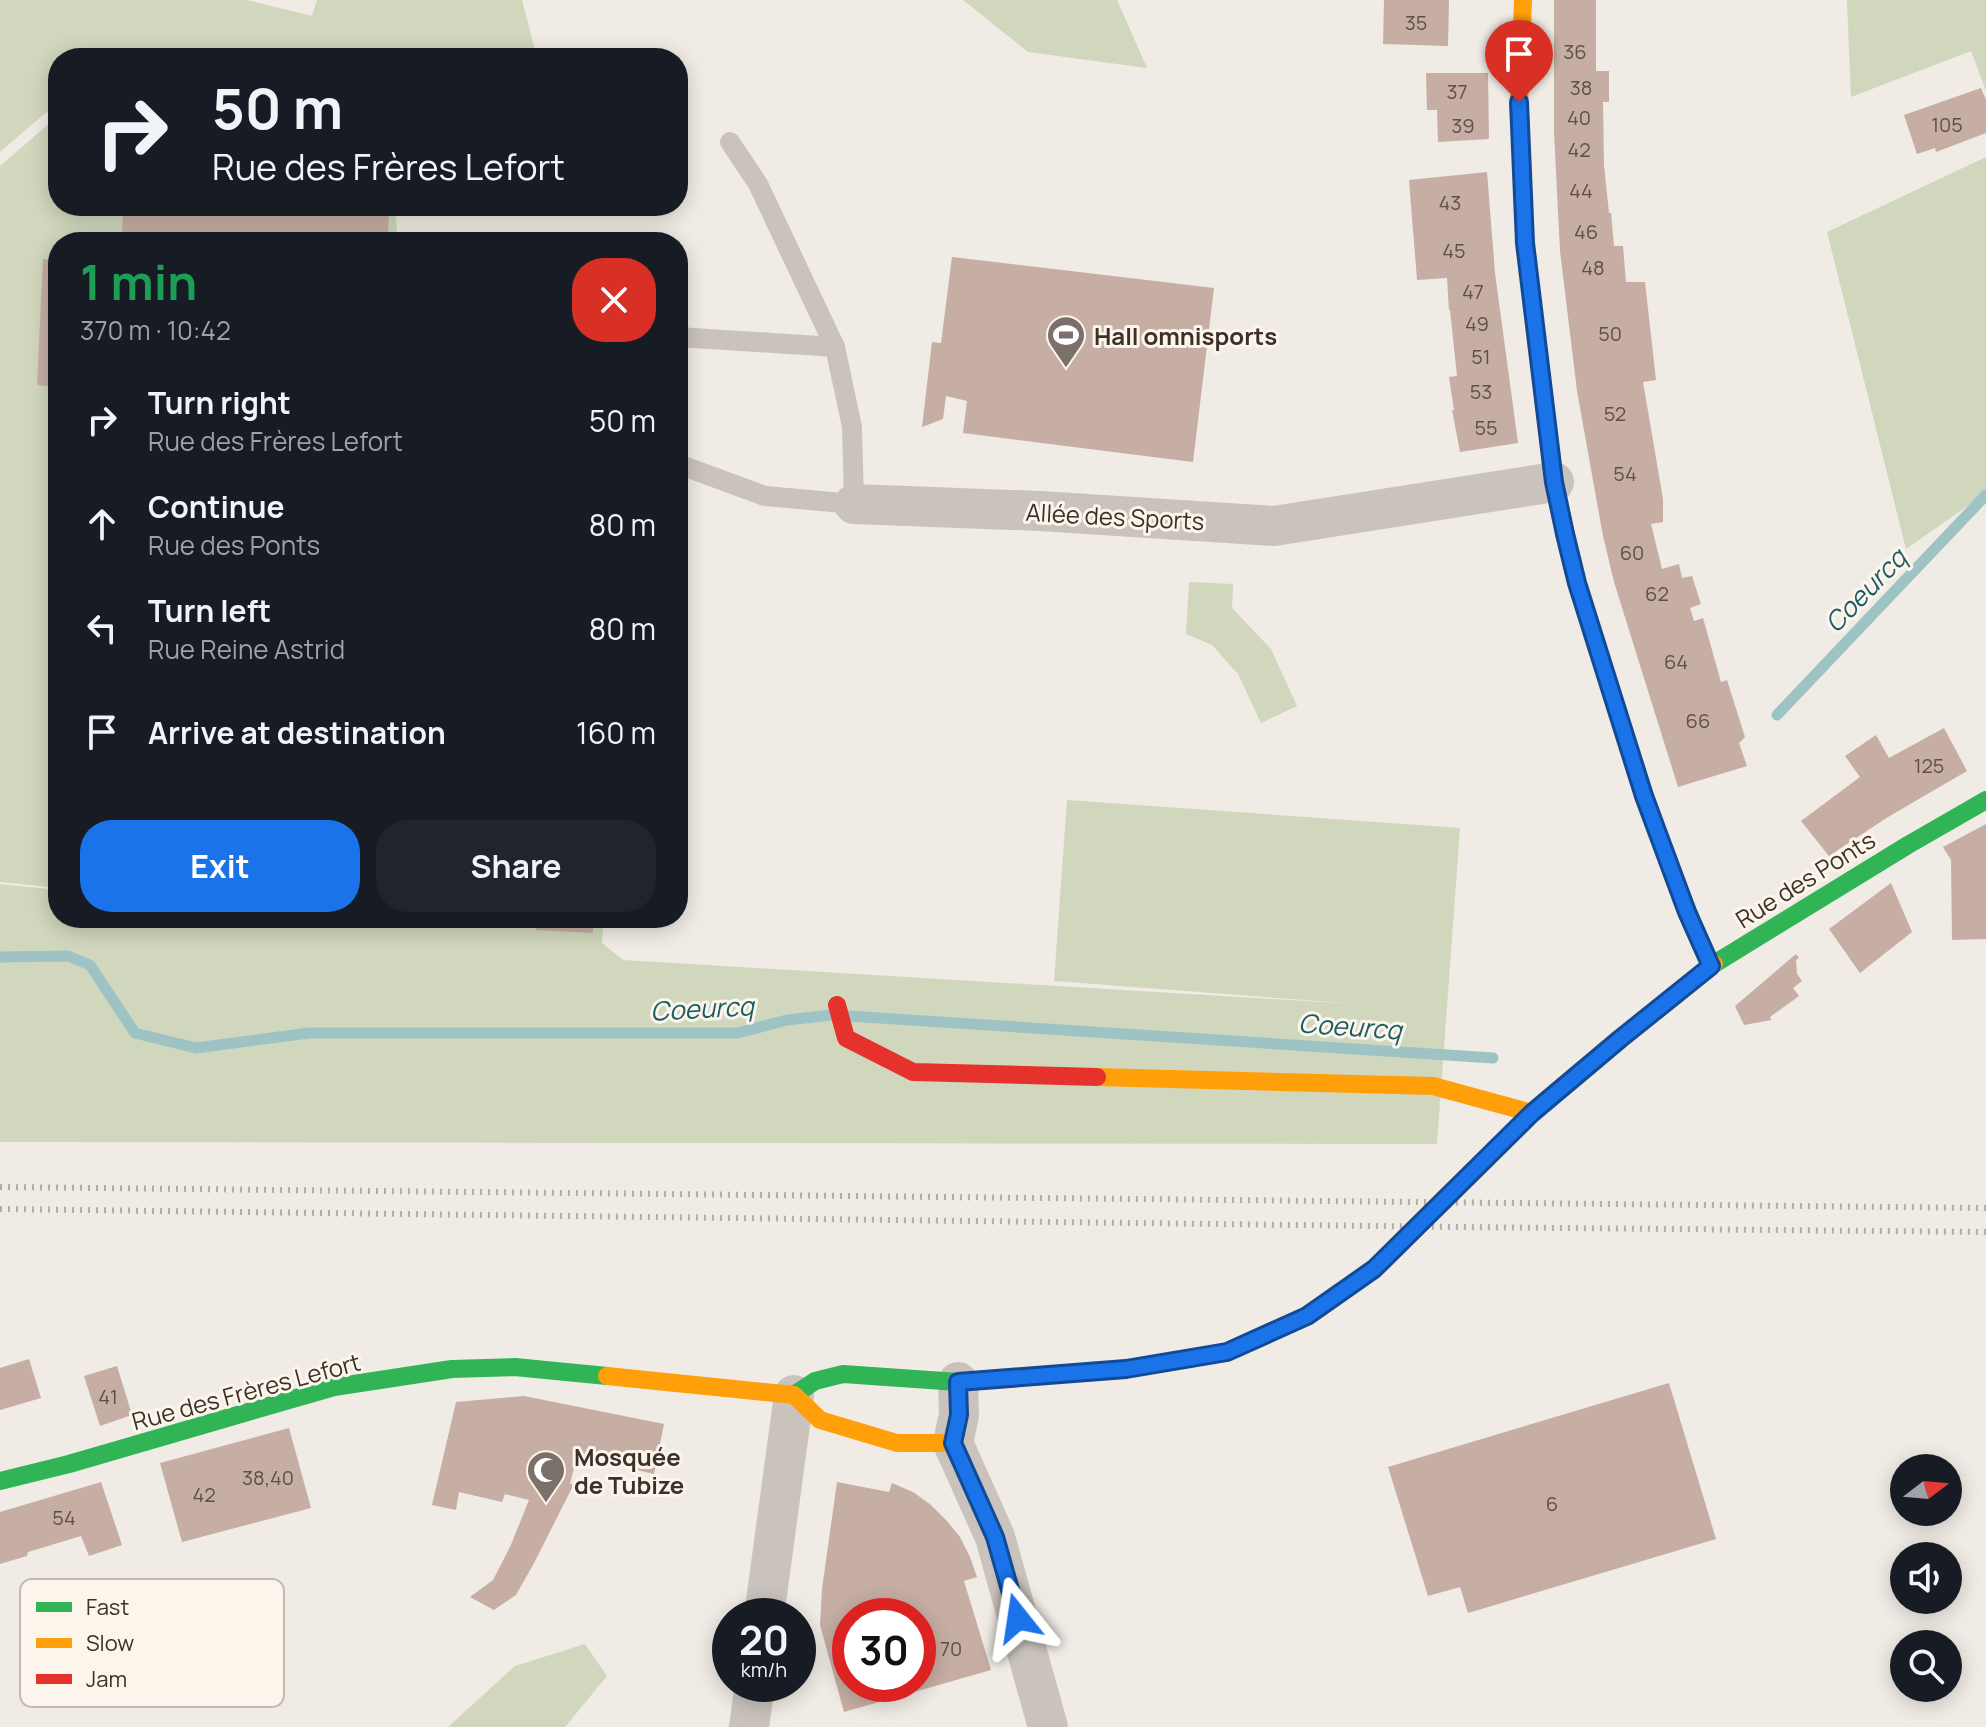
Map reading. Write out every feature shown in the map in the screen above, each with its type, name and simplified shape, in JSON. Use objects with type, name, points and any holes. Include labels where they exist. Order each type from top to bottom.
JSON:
[{"type":"street","points":[[1523,0],[1519,102],[1525,243],[1554,482],[1577,583],[1644,796],[1687,912],[1711,966]]},
{"type":"street","name":"Allée des Sports","points":[[854,504],[1040,511],[1274,526],[1554,482]]},
{"type":"street","name":"Rue des Ponts","points":[[958,1382],[1126,1369],[1227,1352],[1307,1316],[1374,1269],[1532,1113],[1711,966],[1986,800]]},
{"type":"street","points":[[837,1005],[846,1038],[913,1072],[1433,1086],[1532,1113]]},
{"type":"street","name":"Rue des Frères Lefort","points":[[0,1481],[334,1387],[452,1369],[515,1367],[794,1395]]},
{"type":"street","points":[[766,1598],[794,1395],[815,1381],[843,1374],[958,1382],[959,1415],[953,1443],[995,1537],[1048,1727]]},
{"type":"street","points":[[794,1395],[820,1420],[897,1443],[953,1443]]},
{"type":"street","points":[[749,1727],[752,1702]]},
{"type":"lane","points":[[730,142],[758,184],[835,347],[852,427],[854,504]]},
{"type":"lane","points":[[688,338],[835,347]]},
{"type":"lane","name":"Allée des Sports","points":[[688,468],[765,496],[854,504]]},
{"type":"green space","points":[[0,0],[247,0],[312,16],[317,0],[522,0],[534,48],[48,48],[48,111],[0,152]]},
{"type":"green space","points":[[963,0],[1117,0],[1147,68],[1028,52]]},
{"type":"green space","points":[[1847,0],[1986,0],[1986,91],[1971,51],[1851,97]]},
{"type":"green space","points":[[48,125],[48,216],[396,216],[397,232],[48,232],[48,887],[0,882],[0,166]]},
{"type":"green space","points":[[1986,157],[1986,493],[1906,549],[1827,232]]},
{"type":"green space","points":[[1189,582],[1233,584],[1232,608],[1271,649],[1297,706],[1261,723],[1238,674],[1212,645],[1186,634]]},
{"type":"green space","points":[[1067,800],[1460,828],[1437,1144],[0,1142],[0,884],[48,889],[48,928],[603,928],[602,943],[623,960],[1357,1004],[1054,981]]},
{"type":"green space","points":[[585,1644],[607,1676],[565,1727],[448,1727],[515,1666]]},
{"type":"building","points":[[1384,0],[1449,0],[1448,46],[1383,44]]},
{"type":"building","points":[[1554,0],[1596,0],[1596,71],[1609,71],[1609,102],[1603,102],[1604,165],[1614,246],[1623,246],[1626,282],[1645,282],[1656,380],[1643,382],[1663,499],[1663,522],[1651,524],[1662,569],[1679,564],[1682,578],[1692,576],[1701,604],[1690,608],[1694,621],[1703,618],[1721,682],[1727,680],[1745,737],[1739,743],[1747,766],[1678,787],[1614,582],[1577,391],[1560,251],[1554,132]]},
{"type":"building","points":[[1426,73],[1488,73],[1489,139],[1438,142],[1437,110],[1427,110]]},
{"type":"building","points":[[1981,88],[1986,100],[1986,133],[1936,152],[1935,148],[1917,154],[1904,115]]},
{"type":"building","points":[[1487,172],[1495,273],[1518,443],[1460,452],[1449,377],[1457,376],[1447,278],[1417,280],[1409,180]]},
{"type":"building","points":[[123,216],[389,216],[388,232],[122,232]]},
{"type":"building","name":"Hall omnisports","points":[[952,257],[1214,288],[1193,462],[963,433],[967,401],[946,396],[943,419],[922,427],[932,342],[941,343]]},
{"type":"building","points":[[43,259],[48,260],[48,386],[37,385]]},
{"type":"building","points":[[1944,728],[1967,771],[1829,856],[1801,821],[1860,777],[1845,756],[1876,735],[1889,758]]},
{"type":"building","points":[[1986,824],[1986,939],[1952,940],[1951,860],[1943,847]]},
{"type":"building","points":[[1891,883],[1912,932],[1860,973],[1829,929]]},
{"type":"building","points":[[536,928],[593,928],[593,933]]},
{"type":"building","points":[[1796,954],[1799,958],[1796,960],[1797,974],[1802,981],[1793,988],[1799,996],[1770,1017],[1771,1020],[1744,1025],[1735,1006]]},
{"type":"building","points":[[29,1359],[41,1398],[0,1410],[0,1368]]},
{"type":"building","points":[[117,1366],[132,1415],[100,1426],[84,1376]]},
{"type":"building","points":[[1669,1383],[1716,1539],[1468,1613],[1460,1587],[1428,1596],[1388,1467]]},
{"type":"building","name":"Mosquée de Tubize","points":[[524,1396],[664,1424],[654,1474],[577,1456],[570,1484],[574,1484],[534,1563],[516,1595],[494,1610],[470,1597],[493,1580],[529,1500],[505,1494],[502,1502],[459,1492],[456,1510],[432,1505],[456,1402]]},
{"type":"building","points":[[289,1428],[311,1508],[182,1542],[160,1463]]},
{"type":"building","points":[[101,1482],[122,1545],[89,1556],[81,1536],[0,1564],[0,1512]]},
{"type":"building","points":[[837,1482],[889,1492],[892,1483],[913,1492],[931,1505],[960,1537],[977,1577],[964,1581],[991,1670],[936,1686],[936,1598],[832,1598],[832,1668],[820,1625]]},
{"type":"building","points":[[841,1702],[879,1702],[844,1712]]},
{"type":"waterway","name":"Coeurcq","points":[[1777,715],[1986,495]]},
{"type":"waterway","name":"Coeurcq","points":[[0,957],[68,956],[90,965],[135,1033],[196,1048],[309,1033],[737,1033],[787,1020],[832,1015]]},
{"type":"waterway","name":"Coeurcq","points":[[849,1016],[1493,1058]]},
{"type":"railway","points":[[0,1187],[1986,1208]]},
{"type":"railway","points":[[0,1209],[1986,1232]]},
{"type":"traffic: fast","points":[[1609,685],[1656,827],[1711,966]]},
{"type":"traffic: fast","points":[[1714,964],[1986,800]]},
{"type":"traffic: fast","points":[[794,1395],[815,1381],[843,1374],[958,1382],[1126,1369],[1227,1352],[1307,1316],[1374,1269],[1450,1194]]},
{"type":"traffic: fast","points":[[0,1481],[334,1387],[452,1369],[515,1367],[607,1376]]},
{"type":"traffic: slow","points":[[1523,0],[1519,102],[1525,243],[1537,342]]},
{"type":"traffic: slow","points":[[1450,1194],[1532,1113],[1714,964]]},
{"type":"traffic: slow","points":[[1097,1077],[1433,1086],[1532,1113]]},
{"type":"traffic: slow","points":[[607,1376],[794,1395],[820,1420],[897,1443],[953,1443]]},
{"type":"traffic: jam","points":[[1537,342],[1554,482],[1577,583],[1609,685]]},
{"type":"traffic: jam","points":[[837,1005],[846,1038],[913,1072],[1097,1077]]},
{"type":"place","name":"Hall omnisports","points":[[1066,369]]},
{"type":"place","name":"Mosquée de Tubize","points":[[546,1504]]},
{"type":"route","points":[[1018,1618],[995,1537],[953,1443],[959,1415],[958,1382],[1126,1369],[1227,1352],[1307,1316],[1374,1269],[1532,1113],[1711,966],[1687,912],[1644,796],[1577,583],[1565,534],[1554,482],[1525,243],[1519,102]]}]
